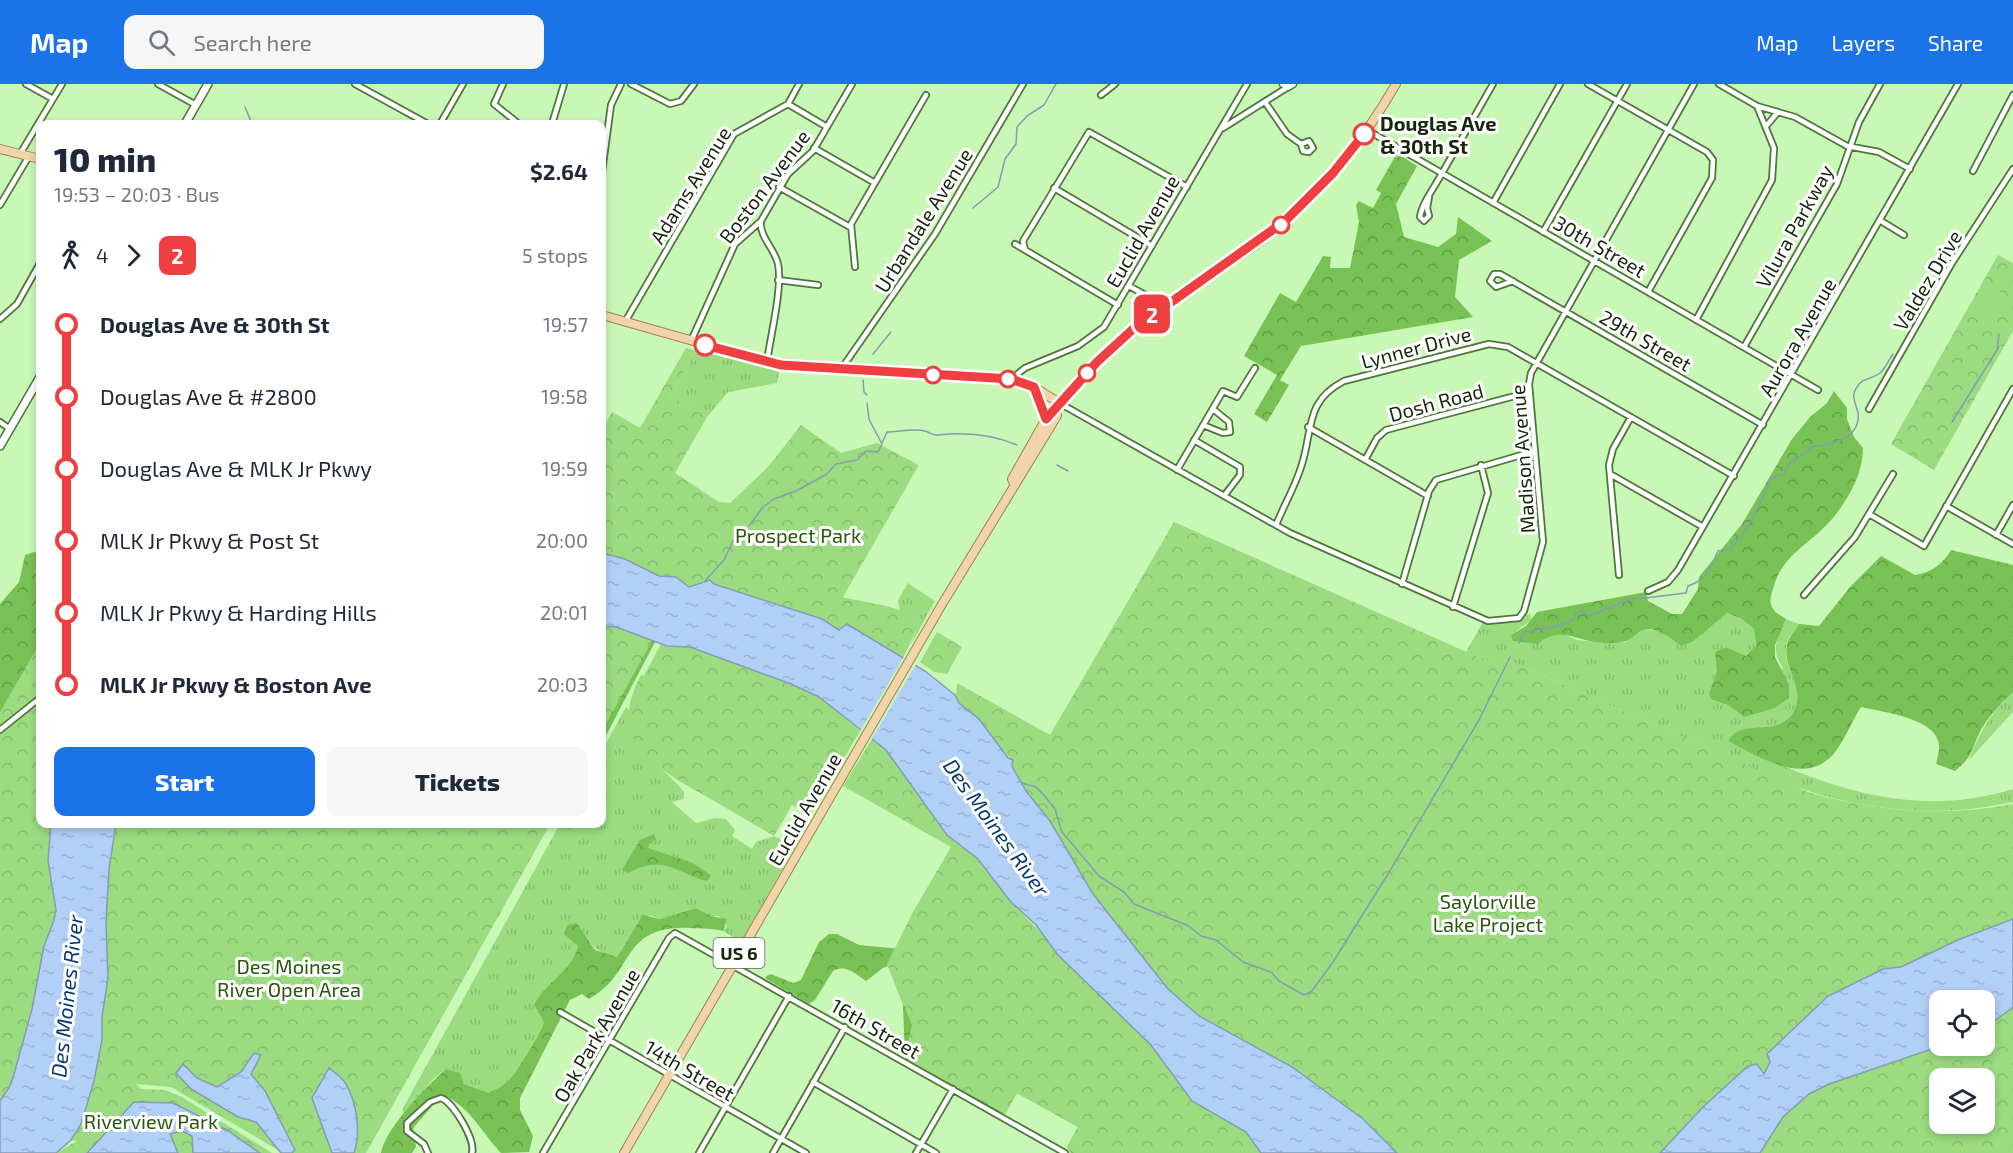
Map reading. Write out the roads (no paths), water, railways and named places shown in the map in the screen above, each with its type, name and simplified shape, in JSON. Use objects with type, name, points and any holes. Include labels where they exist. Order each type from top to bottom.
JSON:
[{"type":"main road","points":[[187,120],[208,84]]},
{"type":"main road","name":"US 6","points":[[1059,407],[1097,362],[1158,309],[1285,221],[1333,173],[1367,130],[1396,84]]},
{"type":"main road","points":[[0,149],[36,158]]},
{"type":"main road","points":[[606,316],[767,363],[1011,379],[1034,387],[1059,407]]},
{"type":"main road","points":[[0,446],[36,384]]},
{"type":"main road","points":[[1034,387],[1046,419]]},
{"type":"main road","name":"Euclid Avenue","points":[[1014,484],[1012,479],[1050,412],[1059,407]]},
{"type":"main road","name":"Euclid Avenue","points":[[624,1153],[915,652],[1057,416],[1059,407]]},
{"type":"street","points":[[26,84],[53,99]]},
{"type":"street","points":[[42,120],[62,84]]},
{"type":"street","points":[[158,84],[196,105]]},
{"type":"street","points":[[355,84],[421,120]]},
{"type":"street","points":[[442,120],[463,84]]},
{"type":"street","points":[[503,84],[494,99],[495,106],[514,120]]},
{"type":"street","points":[[553,120],[564,84]]},
{"type":"street","points":[[606,142],[611,105],[621,84]]},
{"type":"street","points":[[631,84],[666,103],[681,101],[694,84]]},
{"type":"street","points":[[799,84],[788,104],[827,127]]},
{"type":"street","name":"Boston Avenue","points":[[691,341],[735,244],[761,221],[779,187],[788,174],[814,148],[852,84]]},
{"type":"street","name":"Urbandale Avenue","points":[[842,368],[935,234],[1023,84]]},
{"type":"street","points":[[1101,95],[1115,84]]},
{"type":"street","name":"Euclid Avenue","points":[[1011,379],[1025,368],[1084,342],[1104,327],[1247,84]]},
{"type":"street","points":[[1429,197],[1493,84]]},
{"type":"street","points":[[1493,203],[1560,84]]},
{"type":"street","points":[[1588,84],[1712,157],[1715,170],[1712,178],[1648,292]]},
{"type":"street","points":[[1543,232],[1627,84]]},
{"type":"street","name":"Madison Avenue","points":[[1454,607],[1488,621],[1519,618],[1524,611],[1543,548],[1530,392],[1531,373],[1535,362],[1694,84]]},
{"type":"street","points":[[1719,84],[1757,106],[1795,117],[1851,147],[1880,152],[1910,169]]},
{"type":"street","name":"Vilura Parkway","points":[[1744,347],[1837,184],[1863,114],[1880,84]]},
{"type":"street","name":"Aurora Avenue","points":[[1648,591],[1660,587],[1674,577],[1958,84]]},
{"type":"street","name":"Euclid Avenue","points":[[1221,129],[1288,85]]},
{"type":"street","points":[[1973,171],[2013,94]]},
{"type":"street","points":[[855,267],[850,227],[926,95]]},
{"type":"street","points":[[1265,102],[1287,134],[1301,144]]},
{"type":"street","name":"Adams Avenue","points":[[626,322],[734,134],[788,104]]},
{"type":"street","points":[[1696,320],[1772,180],[1774,148],[1767,125],[1757,106]]},
{"type":"street","points":[[1767,125],[1778,112]]},
{"type":"street","name":"30th Street","points":[[1367,130],[1818,390]]},
{"type":"street","points":[[0,205],[36,132]]},
{"type":"street","points":[[1025,250],[1023,241],[1085,134],[1093,132],[1187,187]]},
{"type":"street","points":[[814,148],[875,183]]},
{"type":"street","name":"Valdez Drive","points":[[1869,409],[1952,263],[2013,169]]},
{"type":"street","points":[[779,187],[850,227]]},
{"type":"street","points":[[1054,188],[1152,246]]},
{"type":"street","points":[[761,221],[762,231],[778,263],[778,280],[767,363]]},
{"type":"street","points":[[1881,221],[1904,235]]},
{"type":"street","points":[[1015,244],[1118,305]]},
{"type":"street","points":[[0,319],[17,304],[36,270]]},
{"type":"street","name":"29th Street","points":[[1513,281],[1496,287],[1490,281],[1492,275],[1498,273],[1513,281],[1763,425]]},
{"type":"street","points":[[778,280],[818,285]]},
{"type":"street","points":[[1129,286],[1149,297],[1158,309]]},
{"type":"street","name":"Lynner Drive","points":[[1276,525],[1303,463],[1308,427],[1323,396],[1344,381],[1489,344],[1508,347],[1734,476]]},
{"type":"street","points":[[1177,470],[1223,392],[1237,398],[1256,368]]},
{"type":"street","points":[[1869,514],[1924,546],[2013,389]]},
{"type":"street","name":"Dosh Road","points":[[1365,460],[1377,438],[1386,430],[1530,392]]},
{"type":"street","points":[[1059,407],[1276,525],[1454,607],[1488,493],[1481,465]]},
{"type":"street","points":[[1203,425],[1223,433],[1230,432],[1229,422],[1213,409]]},
{"type":"street","points":[[1619,575],[1609,465],[1613,449],[1631,417]]},
{"type":"street","points":[[0,422],[10,429]]},
{"type":"street","points":[[1308,427],[1428,496]]},
{"type":"street","points":[[1194,440],[1240,467],[1240,475],[1224,496]]},
{"type":"street","points":[[1402,584],[1431,485],[1441,476],[1535,451]]},
{"type":"street","points":[[1610,474],[1703,527]]},
{"type":"street","points":[[1804,595],[1828,565],[1844,551],[1893,474]]},
{"type":"street","points":[[1996,535],[2013,505]]},
{"type":"street","points":[[1946,506],[2013,544]]},
{"type":"street","points":[[0,730],[36,701]]},
{"type":"street","name":"16th Street","points":[[675,933],[1063,1151]]},
{"type":"street","name":"Oak Park Avenue","points":[[545,1153],[669,938],[675,933]]},
{"type":"street","points":[[699,1153],[789,996]]},
{"type":"street","name":"14th Street","points":[[560,1012],[806,1153]]},
{"type":"street","points":[[772,1153],[844,1027]]},
{"type":"street","points":[[813,1082],[936,1153]]},
{"type":"street","points":[[916,1153],[952,1089]]},
{"type":"street","points":[[428,1153],[424,1144],[406,1128],[413,1115],[430,1102],[443,1098],[473,1143],[472,1153]]},
{"type":"water","name":"Des Moines River","points":[[606,554],[625,559],[659,576],[676,577],[689,587],[710,580],[714,584],[822,619],[839,630],[847,624],[925,671],[955,695],[959,703],[979,719],[1008,758],[1013,760],[1012,766],[1026,791],[1050,821],[1093,894],[1168,989],[1199,1016],[1292,1067],[1363,1119],[1397,1153],[1261,1153],[1246,1132],[1192,1101],[1151,1045],[1058,955],[1036,925],[1010,901],[978,859],[947,835],[886,750],[819,697],[791,684],[690,647],[667,646],[616,627],[606,626]]},
{"type":"water","name":"Des Moines River","points":[[51,828],[115,828],[109,869],[106,923],[108,978],[102,1017],[102,1040],[94,1081],[81,1124],[71,1140],[56,1153],[0,1153],[0,1101],[10,1086],[15,1071],[32,1009],[44,946],[56,910],[48,861]]},
{"type":"water","points":[[2013,919],[2013,1007],[1995,1021],[1995,990],[1929,990],[1929,1050],[1829,1084],[1809,1094],[1783,1117],[1760,1153],[1660,1153],[1703,1107],[1748,1066],[1757,1064],[1764,1074],[1770,1062],[1767,1054],[1828,996],[1883,969],[1901,967],[1960,939]]},
{"type":"water","points":[[254,1053],[261,1055],[251,1074],[265,1091],[295,1150],[292,1153],[281,1153],[256,1122],[238,1117],[191,1089],[176,1073],[183,1064],[197,1078],[217,1087],[241,1072]]},
{"type":"water","points":[[329,1068],[345,1082],[353,1100],[357,1118],[354,1153],[332,1153],[312,1098]]},
{"type":"water","name":"Riverview Park","points":[[134,1102],[173,1103],[227,1130],[260,1153],[193,1153],[192,1136],[182,1131],[170,1134],[178,1153],[87,1153]]},
{"type":"waterway","points":[[973,208],[998,187],[1005,159],[1016,144],[1017,127],[1027,116],[1044,105],[1056,84]]},
{"type":"waterway","points":[[245,107],[250,120]]},
{"type":"waterway","points":[[873,354],[891,332]]},
{"type":"waterway","points":[[1952,422],[1997,350],[1999,334]]},
{"type":"waterway","points":[[1519,643],[1524,632],[1557,626],[1573,620],[1576,613],[1582,611],[1589,616],[1629,600],[1686,593],[1688,586],[1700,580],[1708,572],[1718,551],[1731,549],[1753,519],[1771,478],[1784,474],[1789,465],[1811,447],[1826,445],[1849,435],[1858,422],[1854,400],[1855,390],[1859,384],[1882,371],[1893,354]]},
{"type":"waterway","points":[[863,380],[864,392],[867,395]]},
{"type":"waterway","points":[[749,526],[763,507],[774,499],[796,491],[827,474],[836,464],[857,460],[866,451],[878,452],[882,444],[869,419],[867,403]]},
{"type":"waterway","points":[[882,443],[887,432],[916,430],[936,435],[978,435],[998,438],[1017,445]]},
{"type":"waterway","points":[[1057,465],[1068,471]]},
{"type":"waterway","points":[[705,581],[724,560],[733,541],[741,536]]},
{"type":"waterway","points":[[1022,783],[1036,787],[1043,794],[1055,809],[1062,832],[1099,876],[1124,892],[1134,904],[1189,926],[1201,936],[1216,940],[1243,962],[1271,972],[1279,981],[1304,995],[1312,991],[1333,962],[1388,874],[1479,720],[1510,657]]},
{"type":"place","name":"Douglas Ave & 30th St","points":[[1364,134]]},
{"type":"park label","name":"Prospect Park","points":[[798,535]]},
{"type":"park label","name":"Saylorville Lake Project","points":[[1488,912]]},
{"type":"park label","name":"Des Moines River Open Area","points":[[289,978]]}]
